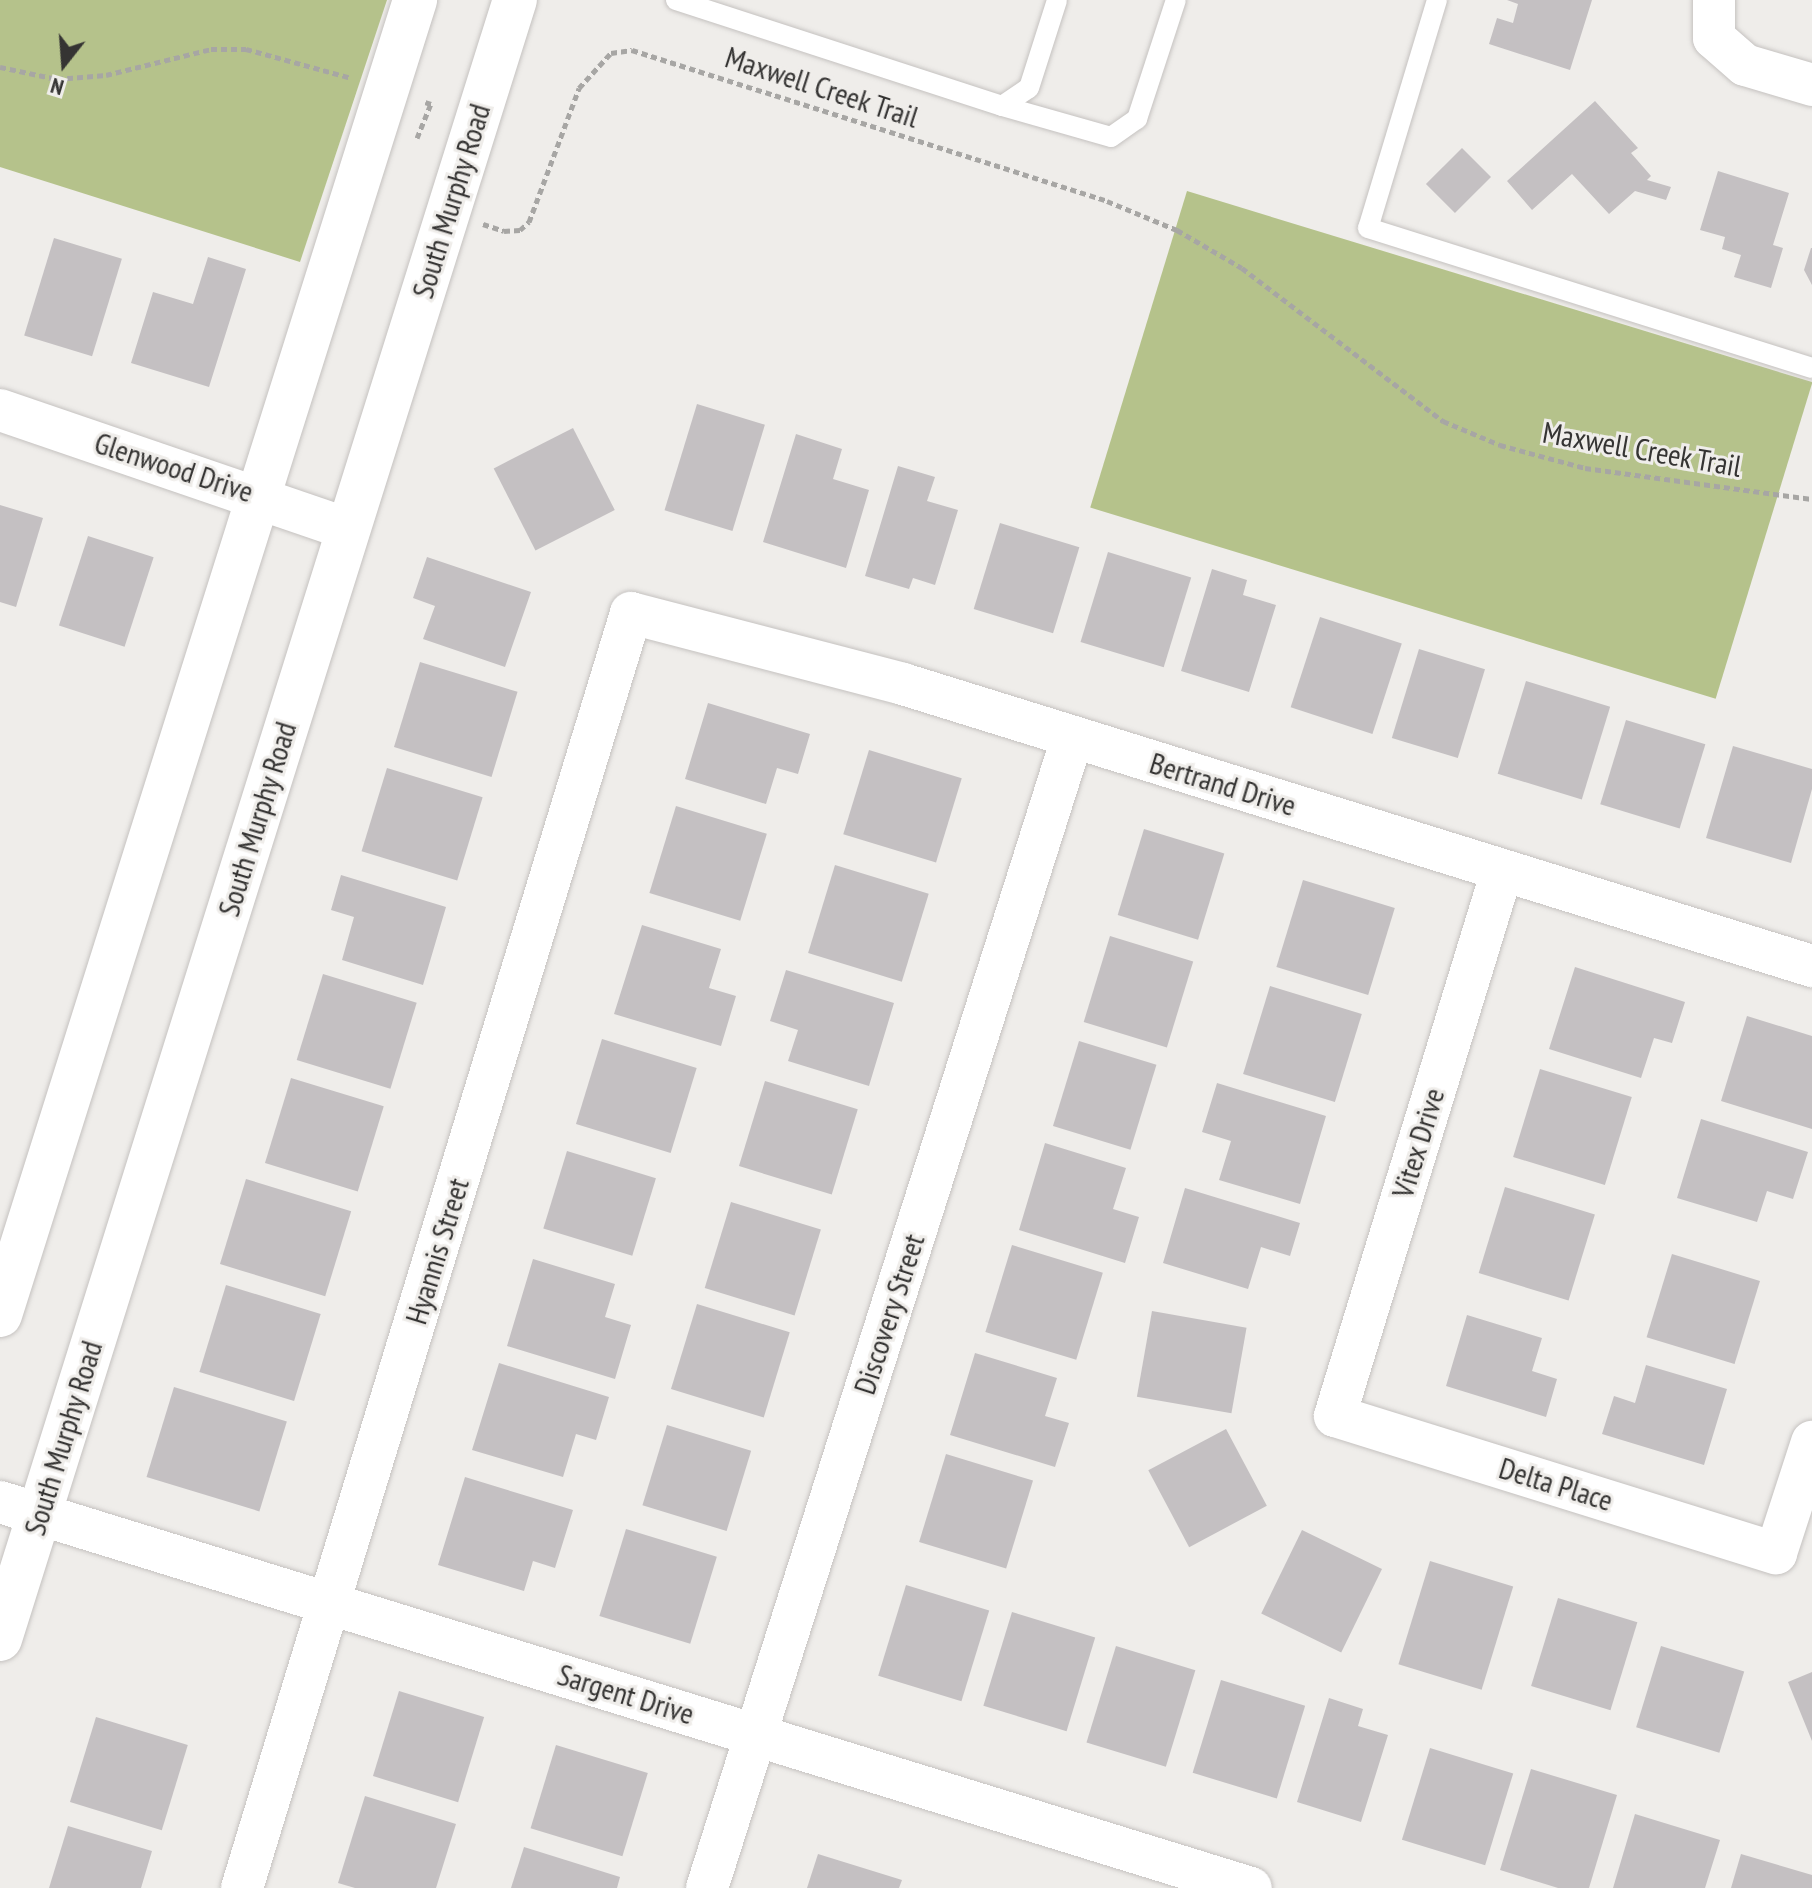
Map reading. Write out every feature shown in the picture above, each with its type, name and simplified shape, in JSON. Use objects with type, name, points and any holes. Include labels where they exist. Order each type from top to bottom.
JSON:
[{"type":"main road","points":[[0,1315],[261,496],[415,0]]},
{"type":"main road","name":"South Murphy Road","points":[[0,1639],[19,1508],[347,529],[445,212],[515,0]]},
{"type":"street","points":[[1714,19],[1745,65],[1812,85]]},
{"type":"street","name":"Glenwood Drive","points":[[0,410],[261,496],[347,529]]},
{"type":"street","name":"Bertrand Drive","points":[[631,613],[903,684],[1072,739],[1812,966]]},
{"type":"street","name":"Hyannis Street","points":[[242,1888],[631,613]]},
{"type":"street","name":"Discovery Street","points":[[707,1888],[1072,739]]},
{"type":"street","name":"Vitex Drive","points":[[1335,1416],[1502,871]]},
{"type":"street","name":"Delta Place","points":[[1335,1416],[1776,1553],[1812,1442]]},
{"type":"street","name":"Sargent Drive","points":[[19,1508],[1251,1888]]},
{"type":"lane","points":[[676,0],[1002,106],[1111,137],[1137,119],[1176,0]]},
{"type":"lane","points":[[1002,106],[1029,88],[1057,0]]},
{"type":"lane","points":[[1437,0],[1368,228],[1812,368]]},
{"type":"path","points":[[0,67],[57,79],[106,75],[211,49],[246,49],[389,89],[431,104],[415,142]]},
{"type":"path","name":"Maxwell Creek Trail","points":[[445,212],[504,231],[520,230],[529,222],[579,88],[611,53],[632,50],[1107,201],[1177,230],[1242,268],[1443,421],[1500,445],[1585,468],[1812,499]]},
{"type":"green space","points":[[0,0],[387,0],[300,262],[0,167]]},
{"type":"green space","points":[[1187,191],[1812,382],[1716,699],[1090,508]]},
{"type":"building","points":[[1507,0],[1592,0],[1570,70],[1489,44],[1497,18],[1513,23],[1518,4]]},
{"type":"building","points":[[1595,101],[1638,148],[1631,153],[1651,176],[1647,180],[1671,187],[1666,200],[1635,191],[1609,214],[1572,174],[1532,210],[1507,181]]},
{"type":"building","points":[[1462,148],[1491,177],[1455,213],[1426,184]]},
{"type":"building","points":[[1718,171],[1789,193],[1773,245],[1783,248],[1771,288],[1734,277],[1741,255],[1722,249],[1725,237],[1700,230]]},
{"type":"building","points":[[54,238],[122,259],[92,356],[24,336]]},
{"type":"building","points":[[1812,248],[1812,285],[1804,270]]},
{"type":"building","points":[[208,257],[246,269],[209,387],[131,363],[153,292],[193,304]]},
{"type":"building","points":[[697,404],[765,425],[732,531],[665,510]]},
{"type":"building","points":[[573,428],[615,510],[535,550],[494,468]]},
{"type":"building","points":[[796,434],[842,449],[833,479],[869,490],[846,568],[763,542]]},
{"type":"building","points":[[898,466],[935,477],[927,501],[958,510],[935,585],[913,578],[909,589],[865,576]]},
{"type":"building","points":[[0,505],[43,518],[16,607],[0,602]]},
{"type":"building","points":[[1000,523],[1079,547],[1053,633],[974,609]]},
{"type":"building","points":[[88,536],[154,557],[125,647],[59,625]]},
{"type":"building","points":[[1108,552],[1191,577],[1164,667],[1081,642]]},
{"type":"building","points":[[427,557],[531,592],[505,667],[423,639],[435,606],[413,598]]},
{"type":"building","points":[[1212,569],[1247,580],[1243,595],[1276,605],[1249,692],[1181,671]]},
{"type":"building","points":[[1320,617],[1402,644],[1372,734],[1291,707]]},
{"type":"building","points":[[1419,649],[1485,669],[1458,758],[1392,738]]},
{"type":"building","points":[[420,662],[518,692],[492,777],[394,747]]},
{"type":"building","points":[[1526,681],[1610,707],[1582,799],[1498,774]]},
{"type":"building","points":[[708,703],[810,734],[798,774],[777,768],[766,804],[685,779]]},
{"type":"building","points":[[1626,720],[1705,744],[1680,828],[1600,804]]},
{"type":"building","points":[[1733,746],[1812,769],[1812,789],[1791,863],[1706,838]]},
{"type":"building","points":[[869,750],[962,778],[936,863],[843,834]]},
{"type":"building","points":[[387,768],[483,797],[457,880],[362,851]]},
{"type":"building","points":[[676,806],[767,834],[740,921],[649,893]]},
{"type":"building","points":[[1144,829],[1224,854],[1198,940],[1118,915]]},
{"type":"building","points":[[835,865],[929,894],[902,982],[808,953]]},
{"type":"building","points":[[341,875],[446,907],[423,985],[342,960],[354,917],[331,910]]},
{"type":"building","points":[[1303,880],[1395,908],[1368,995],[1276,967]]},
{"type":"building","points":[[642,925],[721,949],[709,988],[736,996],[721,1046],[614,1014]]},
{"type":"building","points":[[1110,936],[1193,961],[1167,1048],[1084,1022]]},
{"type":"building","points":[[1575,967],[1685,1002],[1672,1043],[1654,1038],[1641,1078],[1549,1049]]},
{"type":"building","points":[[786,970],[894,1003],[869,1086],[788,1061],[798,1030],[770,1021]]},
{"type":"building","points":[[323,974],[417,1003],[390,1089],[297,1060]]},
{"type":"building","points":[[1270,986],[1362,1014],[1335,1102],[1243,1074]]},
{"type":"building","points":[[1747,1016],[1812,1036],[1812,1129],[1721,1101]]},
{"type":"building","points":[[602,1039],[697,1068],[671,1153],[576,1124]]},
{"type":"building","points":[[1079,1041],[1156,1065],[1130,1150],[1053,1126]]},
{"type":"building","points":[[1540,1069],[1632,1097],[1605,1185],[1513,1157]]},
{"type":"building","points":[[291,1078],[384,1106],[358,1191],[265,1163]]},
{"type":"building","points":[[765,1081],[858,1109],[832,1194],[739,1166]]},
{"type":"building","points":[[1217,1083],[1326,1116],[1300,1204],[1219,1180],[1231,1141],[1202,1132]]},
{"type":"building","points":[[1701,1119],[1808,1152],[1793,1199],[1767,1191],[1757,1222],[1677,1198]]},
{"type":"building","points":[[1045,1143],[1126,1168],[1113,1209],[1139,1217],[1125,1263],[1019,1230]]},
{"type":"building","points":[[567,1151],[656,1178],[632,1256],[543,1228]]},
{"type":"building","points":[[246,1179],[351,1211],[325,1296],[220,1264]]},
{"type":"building","points":[[1505,1187],[1595,1214],[1569,1301],[1479,1273]]},
{"type":"building","points":[[1185,1188],[1300,1223],[1290,1256],[1261,1247],[1248,1289],[1163,1263]]},
{"type":"building","points":[[731,1202],[821,1229],[795,1316],[705,1288]]},
{"type":"building","points":[[1012,1245],[1103,1273],[1076,1360],[985,1332]]},
{"type":"building","points":[[1672,1254],[1760,1281],[1735,1364],[1647,1337]]},
{"type":"building","points":[[533,1259],[615,1284],[605,1317],[631,1325],[615,1379],[507,1346]]},
{"type":"building","points":[[226,1285],[321,1314],[294,1401],[199,1372]]},
{"type":"building","points":[[697,1304],[790,1332],[764,1417],[671,1389]]},
{"type":"building","points":[[1152,1311],[1247,1328],[1231,1413],[1137,1397]]},
{"type":"building","points":[[1467,1315],[1542,1338],[1532,1371],[1557,1379],[1546,1417],[1446,1386]]},
{"type":"building","points":[[975,1353],[1057,1378],[1045,1416],[1069,1423],[1055,1467],[950,1435]]},
{"type":"building","points":[[499,1363],[609,1397],[596,1440],[576,1434],[563,1477],[472,1450]]},
{"type":"building","points":[[1646,1365],[1727,1389],[1704,1465],[1602,1434],[1614,1396],[1635,1403]]},
{"type":"building","points":[[174,1387],[287,1421],[259,1511],[147,1477]]},
{"type":"building","points":[[667,1425],[751,1451],[727,1531],[642,1505]]},
{"type":"building","points":[[1226,1429],[1267,1506],[1189,1547],[1148,1470]]},
{"type":"building","points":[[946,1454],[1033,1481],[1006,1569],[919,1542]]},
{"type":"building","points":[[465,1477],[573,1510],[555,1568],[533,1561],[524,1591],[438,1565]]},
{"type":"building","points":[[626,1529],[717,1557],[690,1644],[599,1616]]},
{"type":"building","points":[[1302,1530],[1382,1569],[1341,1653],[1261,1614]]},
{"type":"building","points":[[1430,1561],[1513,1586],[1482,1690],[1398,1664]]},
{"type":"building","points":[[906,1585],[989,1610],[961,1701],[878,1676]]},
{"type":"building","points":[[1558,1598],[1637,1622],[1610,1710],[1531,1686]]},
{"type":"building","points":[[1012,1612],[1095,1637],[1067,1731],[983,1706]]},
{"type":"building","points":[[1116,1646],[1195,1670],[1166,1767],[1086,1743]]},
{"type":"building","points":[[1661,1646],[1744,1671],[1719,1753],[1636,1727]]},
{"type":"building","points":[[1812,1672],[1812,1741],[1788,1682]]},
{"type":"building","points":[[1221,1680],[1305,1706],[1277,1798],[1193,1773]]},
{"type":"building","points":[[399,1691],[484,1717],[458,1802],[373,1776]]},
{"type":"building","points":[[1329,1698],[1363,1709],[1358,1726],[1388,1735],[1361,1822],[1297,1802]]},
{"type":"building","points":[[96,1717],[188,1745],[162,1830],[70,1802]]},
{"type":"building","points":[[556,1745],[648,1773],[622,1856],[531,1828]]},
{"type":"building","points":[[1430,1748],[1513,1773],[1485,1865],[1402,1840]]},
{"type":"building","points":[[1531,1769],[1617,1795],[1589,1888],[1558,1888],[1500,1870]]},
{"type":"building","points":[[365,1796],[456,1824],[436,1888],[355,1888],[338,1883]]},
{"type":"building","points":[[1635,1814],[1720,1840],[1705,1888],[1613,1888]]},
{"type":"building","points":[[68,1826],[152,1851],[141,1888],[49,1888]]},
{"type":"building","points":[[524,1847],[620,1877],[617,1888],[511,1888]]},
{"type":"building","points":[[818,1854],[902,1880],[899,1888],[807,1888]]},
{"type":"building","points":[[1741,1854],[1812,1875],[1812,1888],[1731,1888]]}]
